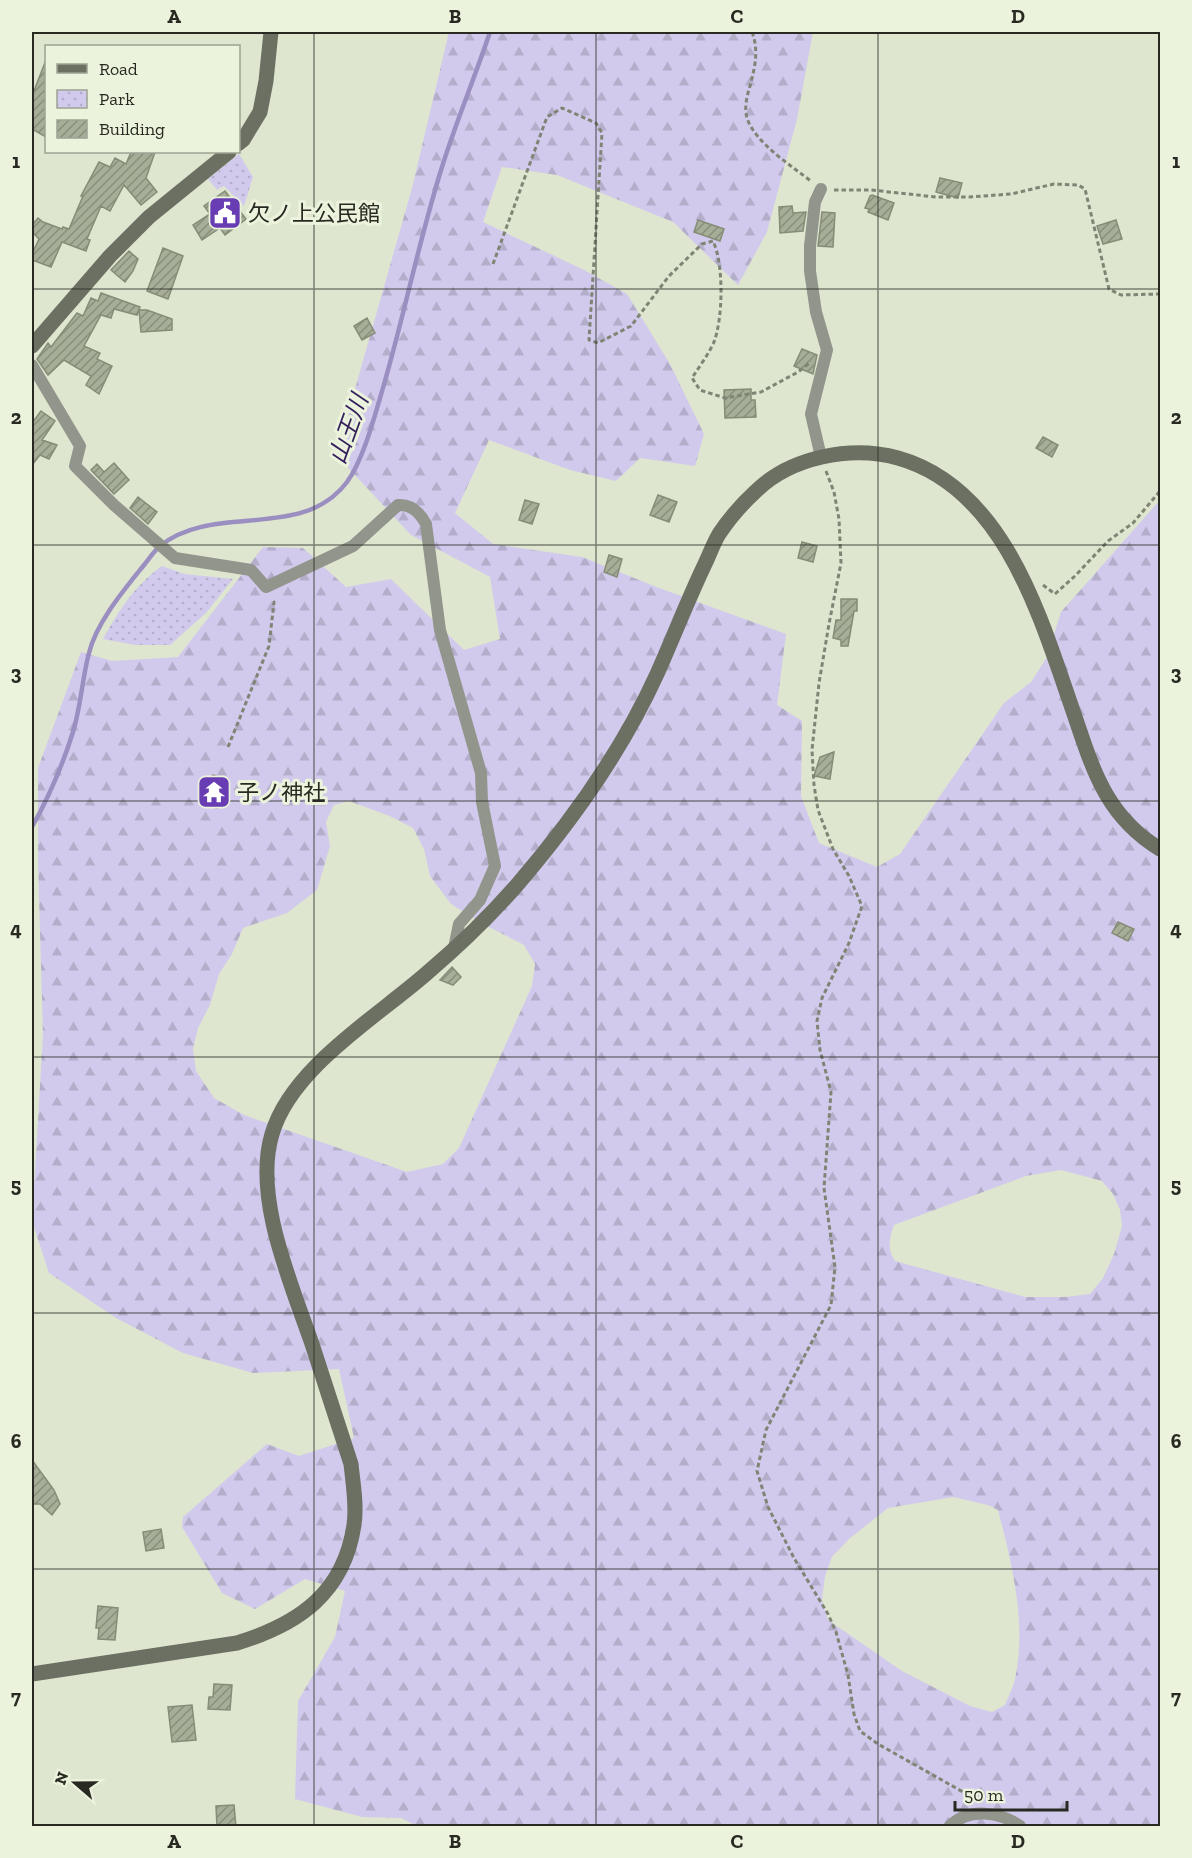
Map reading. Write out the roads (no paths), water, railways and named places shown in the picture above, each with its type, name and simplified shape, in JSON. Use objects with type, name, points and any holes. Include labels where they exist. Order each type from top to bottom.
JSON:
[{"type":"street","points":[[240,142],[260,112],[271,32]]},
{"type":"street","points":[[32,346],[118,249],[157,211],[228,153]]},
{"type":"street","points":[[821,189],[814,202],[810,246],[810,271],[816,312],[826,350],[811,414],[821,458]]},
{"type":"street","points":[[32,365],[80,446],[75,466],[175,558],[250,570],[266,587],[353,546],[398,506],[406,504],[420,513],[426,524],[440,630],[481,773],[482,802],[495,866],[480,900],[459,924],[454,948]]},
{"type":"street","points":[[32,1674],[237,1643],[267,1634],[292,1622],[313,1605],[331,1585],[349,1549],[355,1524],[356,1502],[351,1464],[273,1223],[265,1174],[273,1129],[285,1105],[298,1087],[332,1051],[426,975],[494,911],[558,835],[598,780],[628,730],[656,676],[719,534],[758,488],[788,470],[821,458],[855,453],[898,458],[939,476],[973,502],[1010,555],[1044,627],[1093,772],[1112,806],[1138,832],[1161,849]]},
{"type":"street","points":[[950,1827],[960,1818],[980,1812],[1014,1822],[1020,1827]]},
{"type":"waterway","name":"山王川","points":[[32,827],[50,792],[69,745],[76,722],[87,663],[98,630],[112,607],[156,550],[182,533],[206,526],[282,517],[306,511],[328,500],[347,482],[358,464],[396,341],[425,224],[442,167],[490,32]]},
{"type":"place","name":"欠ノ上公民館","points":[[225,213]]},
{"type":"place","name":"子ノ神社","points":[[214,792]]}]
